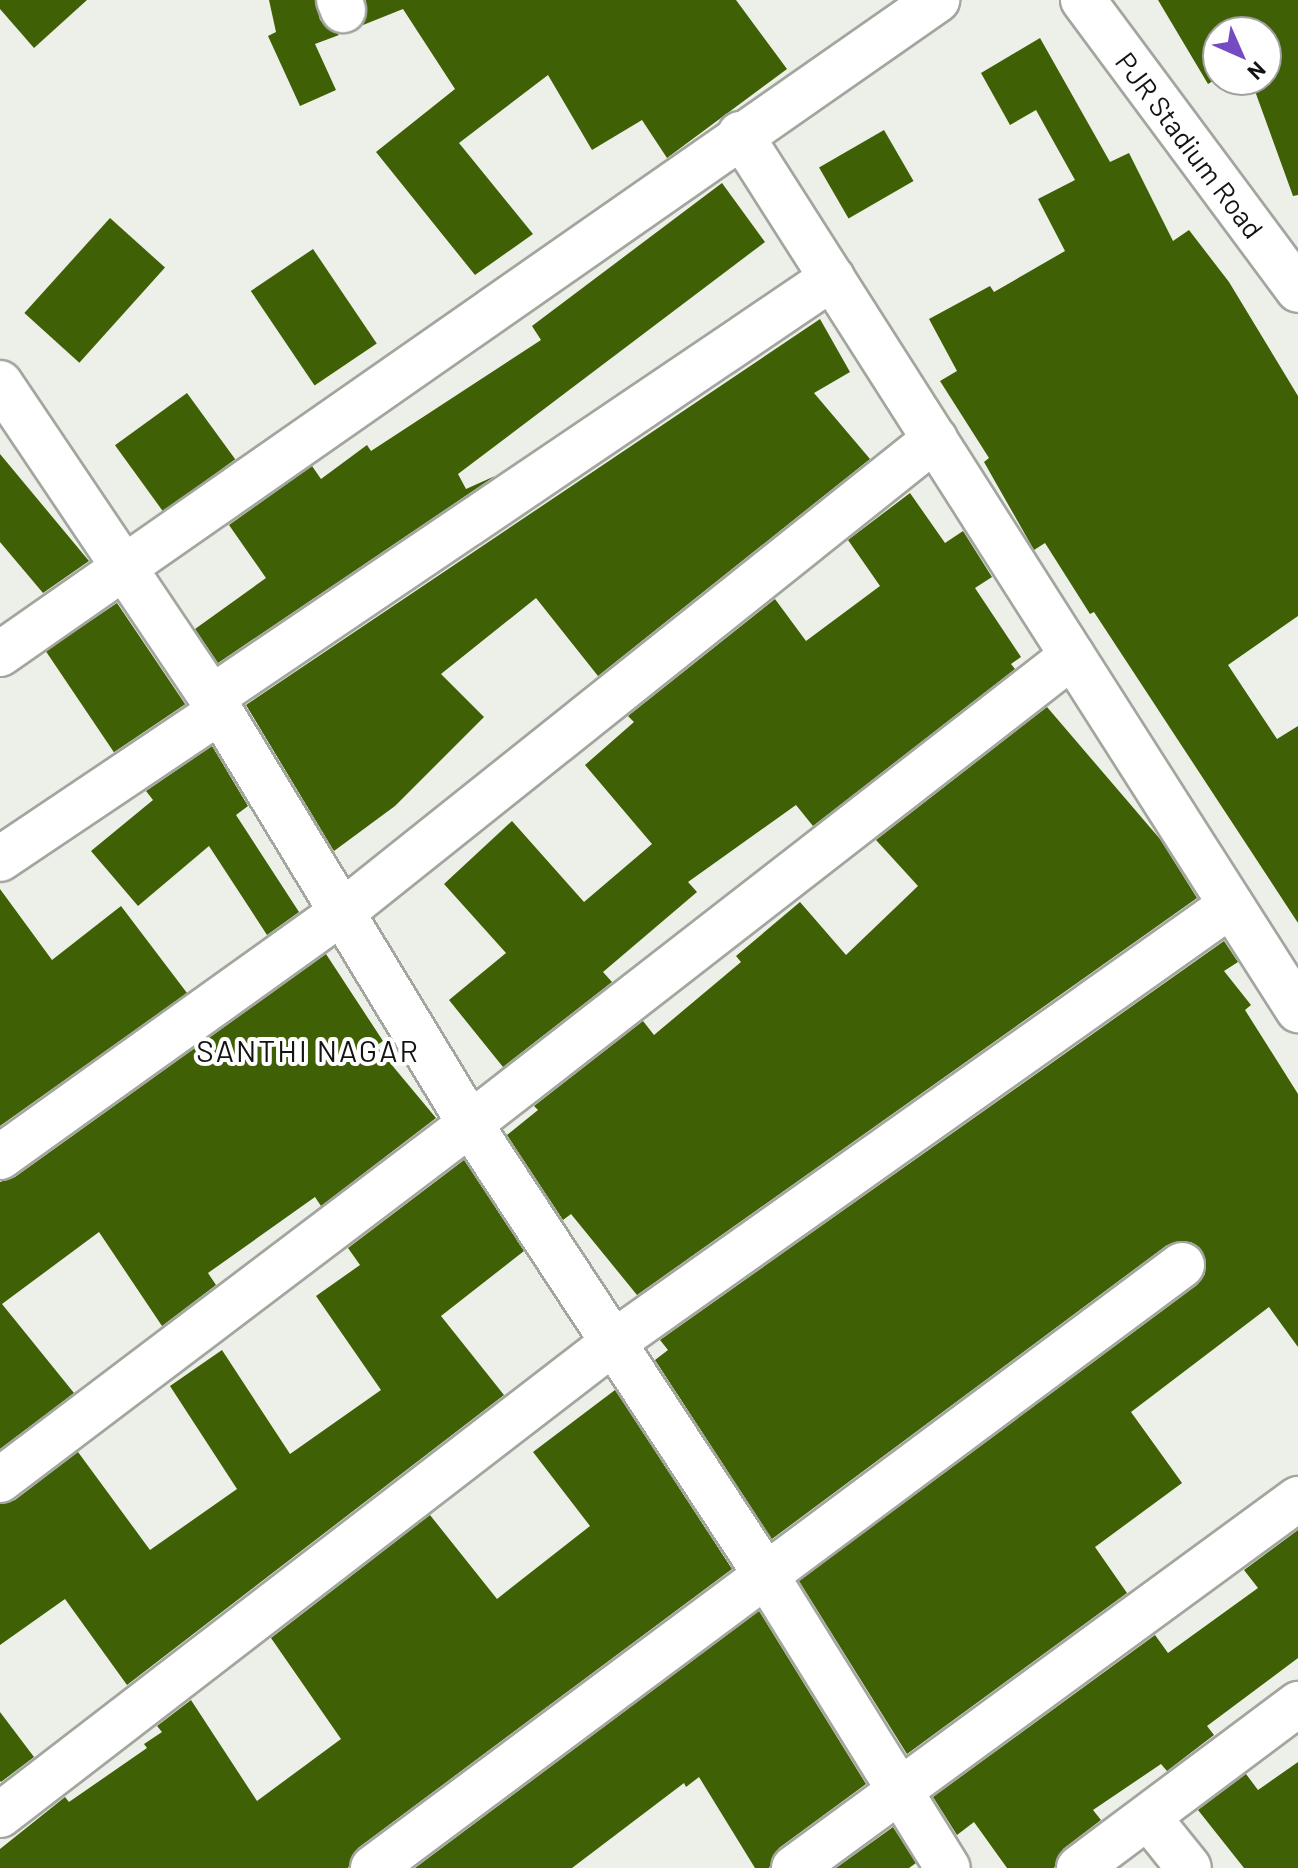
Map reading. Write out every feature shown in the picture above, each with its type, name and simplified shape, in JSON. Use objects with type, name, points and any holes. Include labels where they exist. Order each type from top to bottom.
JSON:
[{"type":"street","points":[[0,654],[740,134],[937,0]]},
{"type":"street","name":"PJR Stadium Road","points":[[1083,0],[1298,290]]},
{"type":"street","points":[[740,134],[1298,1010]]},
{"type":"street","points":[[0,859],[216,704],[832,278]]},
{"type":"street","points":[[0,383],[216,704],[345,910],[470,1124],[766,1575],[948,1868]]},
{"type":"street","points":[[0,1157],[345,910],[935,439]]},
{"type":"street","points":[[0,1480],[470,1124],[1072,656]]},
{"type":"street","points":[[0,1815],[614,1342],[1231,905]]},
{"type":"street","points":[[373,1868],[1182,1265]]},
{"type":"street","points":[[794,1868],[1298,1499]]},
{"type":"street","points":[[1079,1868],[1298,1704]]},
{"type":"street","points":[[1148,1817],[1189,1868]]},
{"type":"building","points":[[0,0],[87,0],[34,48],[0,9]]},
{"type":"building","points":[[269,0],[315,0],[320,20],[339,35],[315,44],[336,90],[300,106],[268,36],[276,32]]},
{"type":"building","points":[[366,0],[736,0],[787,69],[667,158],[642,120],[592,150],[548,75],[459,143],[533,234],[475,275],[376,152],[455,89],[403,9],[363,25]]},
{"type":"building","points":[[1158,0],[1298,0],[1298,195],[1293,196],[1257,96],[1282,96],[1282,16],[1202,16],[1202,74]]},
{"type":"building","points":[[1040,38],[1110,162],[1129,153],[1173,241],[1189,230],[1229,282],[1298,396],[1298,616],[1228,665],[1277,739],[1298,726],[1298,923],[1094,612],[1090,614],[1045,543],[1034,550],[984,462],[989,458],[940,381],[957,371],[929,319],[990,286],[994,292],[1065,251],[1038,199],[1075,180],[1036,110],[1010,125],[981,73]]},
{"type":"building","points":[[884,130],[914,181],[849,219],[819,168]]},
{"type":"building","points":[[722,183],[765,242],[458,474],[466,489],[495,476],[218,663],[195,629],[266,578],[229,525],[312,466],[321,479],[367,445],[371,451],[541,340],[532,326]]},
{"type":"building","points":[[110,218],[165,268],[79,363],[24,313]]},
{"type":"building","points":[[313,249],[377,344],[315,385],[251,291]]},
{"type":"building","points":[[820,319],[850,372],[814,393],[870,459],[598,676],[536,598],[441,674],[484,717],[395,806],[334,851],[246,705]]},
{"type":"building","points":[[187,393],[235,459],[163,512],[115,445]]},
{"type":"building","points":[[0,454],[89,561],[43,593],[0,542]]},
{"type":"building","points":[[910,493],[945,543],[963,531],[992,577],[975,588],[1021,657],[1011,664],[1015,669],[813,826],[796,805],[688,882],[697,892],[603,972],[612,982],[503,1067],[449,1000],[506,953],[444,884],[512,821],[584,902],[652,844],[585,765],[634,722],[628,716],[775,599],[806,641],[880,586],[848,540]]},
{"type":"building","points":[[117,603],[185,704],[114,752],[46,651]]},
{"type":"building","points":[[1047,707],[1160,839],[1197,898],[637,1295],[571,1214],[563,1220],[507,1135],[538,1110],[534,1106],[643,1021],[654,1035],[741,962],[736,956],[800,902],[846,955],[918,886],[876,840]]},
{"type":"building","points":[[212,746],[248,806],[236,815],[299,912],[267,935],[209,846],[138,906],[91,851],[153,800],[146,791]]},
{"type":"building","points":[[0,889],[52,960],[121,906],[187,993],[0,1126]]},
{"type":"building","points":[[1224,941],[1238,962],[1224,971],[1251,1005],[1245,1010],[1298,1094],[1298,1347],[1269,1307],[1131,1412],[1182,1483],[1095,1547],[1127,1593],[907,1754],[799,1581],[1197,1285],[1205,1274],[1202,1251],[1191,1242],[1167,1245],[772,1539],[655,1360],[668,1350],[660,1340]]},
{"type":"building","points":[[326,954],[383,1041],[376,1046],[436,1118],[321,1206],[315,1197],[208,1273],[216,1285],[162,1326],[99,1232],[2,1304],[74,1393],[0,1449],[0,1182],[15,1177]]},
{"type":"building","points":[[464,1160],[524,1251],[441,1316],[504,1395],[127,1685],[65,1599],[0,1645],[0,1504],[15,1500],[78,1452],[150,1550],[237,1489],[170,1386],[222,1350],[290,1454],[381,1390],[316,1296],[360,1265],[348,1248]]},
{"type":"building","points":[[615,1390],[732,1569],[358,1848],[348,1868],[0,1868],[0,1849],[65,1797],[69,1802],[147,1748],[144,1744],[162,1732],[157,1726],[191,1700],[257,1801],[341,1739],[271,1638],[430,1515],[497,1599],[590,1526],[533,1452]]},
{"type":"building","points":[[1298,1530],[1298,1658],[1207,1726],[1214,1735],[1167,1771],[1161,1764],[1093,1810],[1101,1820],[1063,1849],[1054,1868],[1007,1868],[974,1822],[957,1835],[933,1797],[1155,1635],[1168,1653],[1258,1588],[1244,1570]]},
{"type":"building","points":[[759,1611],[866,1784],[779,1848],[769,1868],[755,1868],[699,1777],[686,1787],[684,1783],[572,1868],[415,1868]]},
{"type":"building","points":[[0,1712],[34,1757],[1,1782],[0,1781]]},
{"type":"building","points":[[1298,1762],[1298,1868],[1244,1868],[1198,1810],[1246,1774],[1258,1790]]},
{"type":"building","points":[[893,1827],[916,1863],[909,1868],[836,1868]]},
{"type":"district","name":"SANTHI NAGAR","points":[[308,1050]]}]
